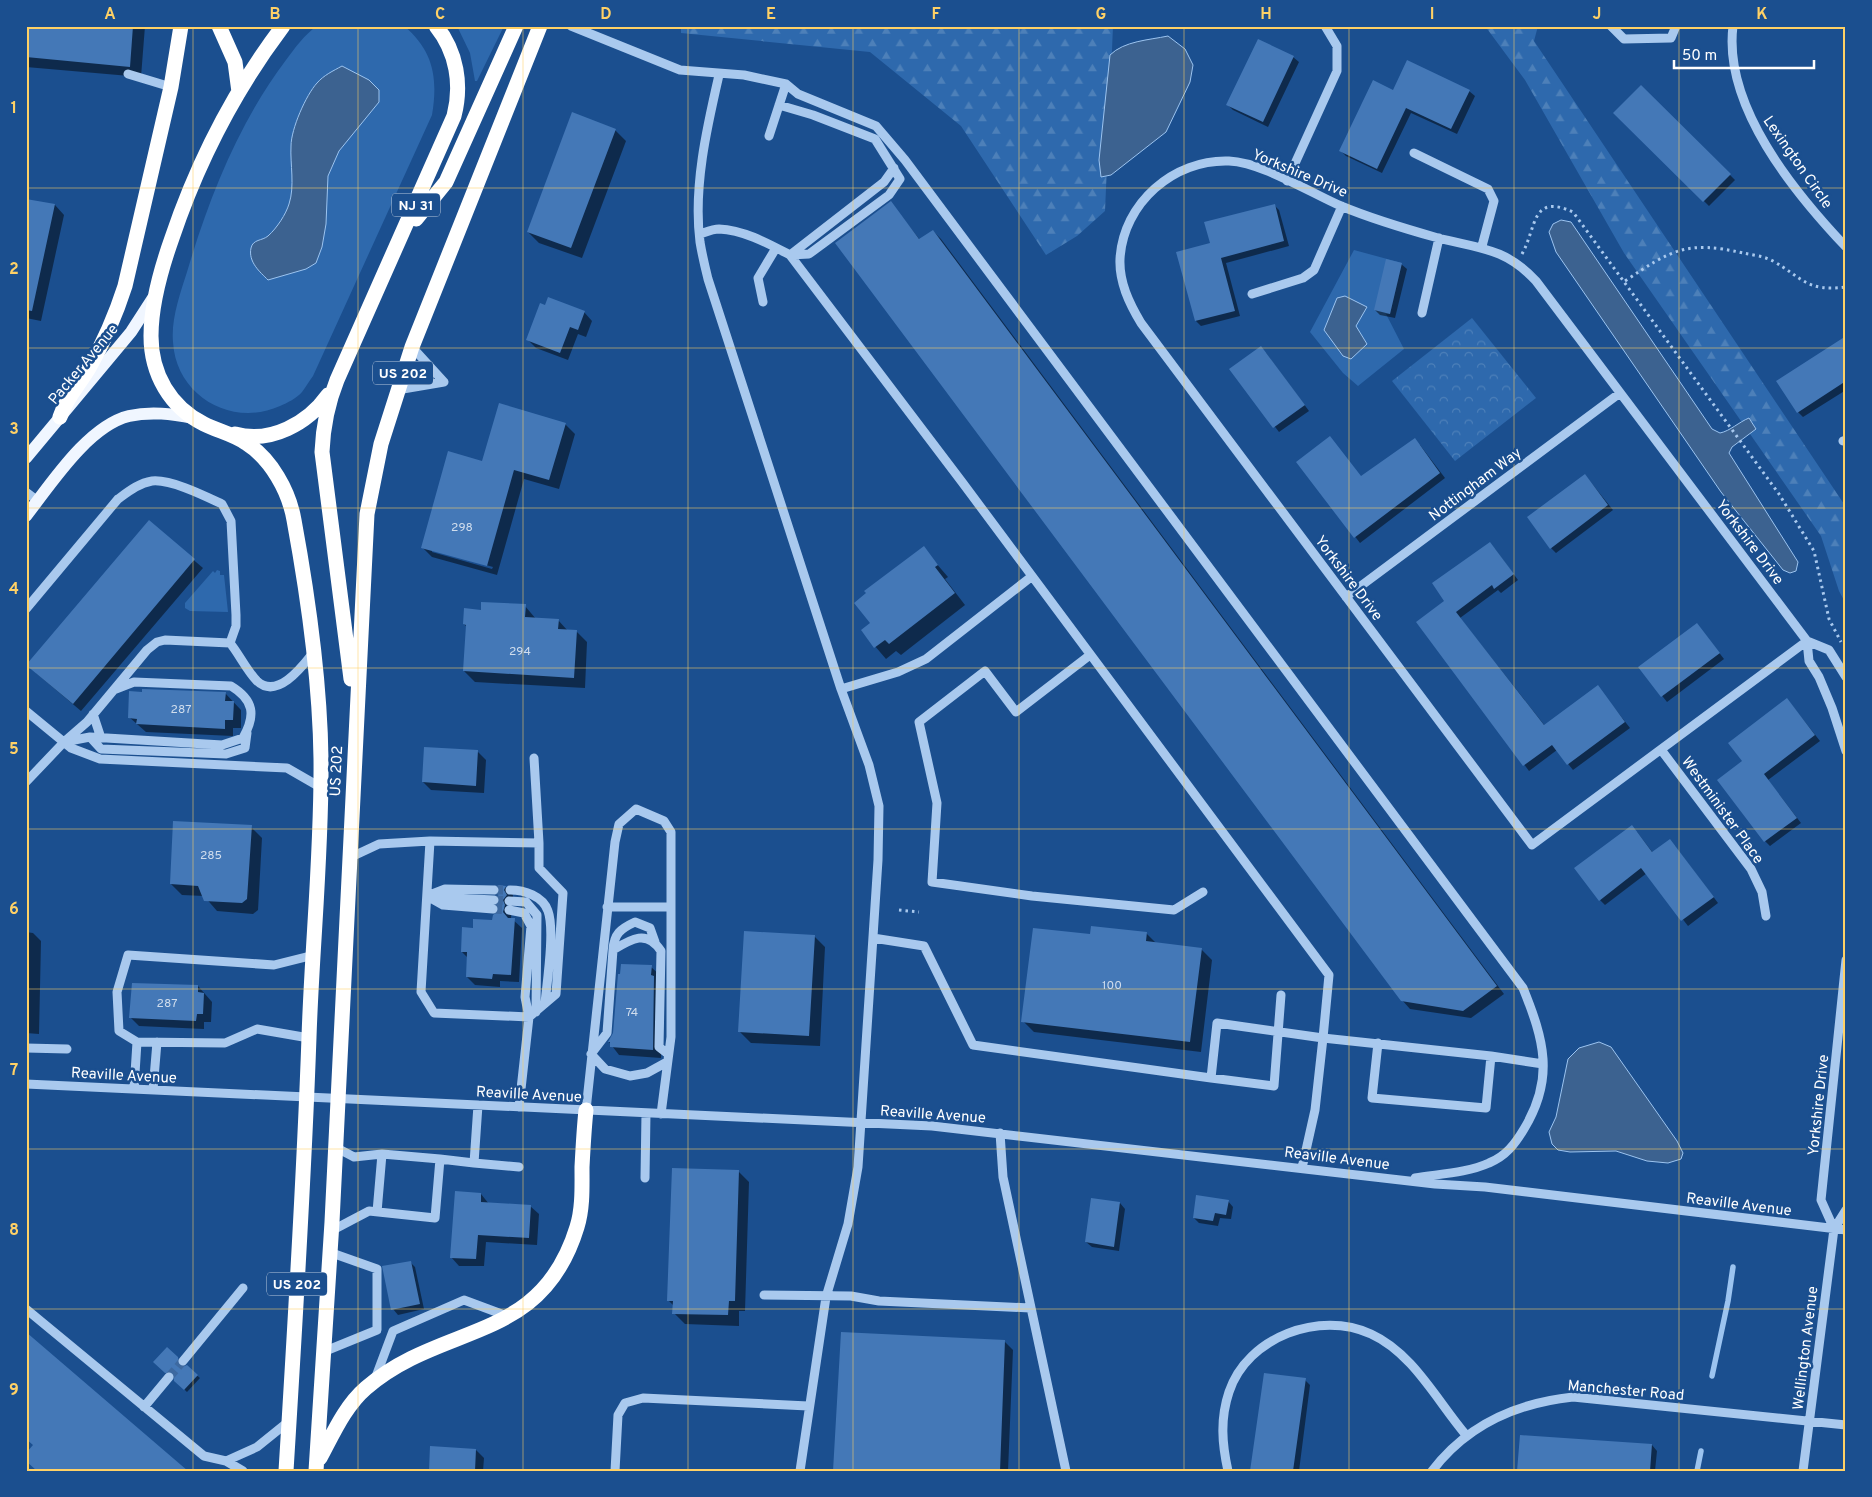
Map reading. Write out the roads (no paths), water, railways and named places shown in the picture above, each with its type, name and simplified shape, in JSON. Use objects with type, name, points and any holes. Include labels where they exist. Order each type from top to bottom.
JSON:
[{"type":"highway","points":[[60,417],[65,402],[99,349],[118,307],[133,256],[171,87],[181,26]]},
{"type":"highway","points":[[219,26],[235,62],[239,92]]},
{"type":"highway","name":"US 202","points":[[283,26],[239,92],[203,156],[178,219],[158,286],[151,331],[155,365],[168,395],[194,418],[243,441],[264,458],[279,480],[291,505],[313,653],[320,728],[320,787],[308,1097],[286,1471]]},
{"type":"highway","name":"NJ 31","points":[[355,741],[348,643],[322,452],[327,405],[448,132],[458,101],[459,83],[456,66],[450,49],[436,26]]},
{"type":"highway","points":[[402,236],[446,182],[516,26]]},
{"type":"highway","name":"US 202","points":[[316,1467],[331,1231],[367,514],[373,478],[397,390],[412,347],[540,26]]},
{"type":"highway","points":[[222,431],[252,437],[267,435],[294,426],[305,419],[323,402],[337,380]]},
{"type":"highway","points":[[316,1467],[343,1415],[364,1389],[418,1355],[509,1317],[534,1300],[555,1277],[568,1253],[578,1225],[586,1110]]},
{"type":"main road","name":"Packer Avenue","points":[[26,458],[131,332],[154,297],[158,286]]},
{"type":"main road","points":[[26,516],[90,439],[118,420],[151,413],[194,418]]},
{"type":"street","points":[[571,26],[680,70],[719,75],[744,75],[786,84],[798,94],[876,126],[905,160],[1523,988],[1537,1023],[1544,1064],[1543,1089],[1536,1108],[1513,1147],[1489,1163],[1404,1180]]},
{"type":"street","points":[[1287,181],[1337,71],[1337,46],[1325,26]]},
{"type":"street","points":[[1611,26],[1624,39],[1671,38],[1676,26]]},
{"type":"street","name":"Lexington Circle","points":[[1733,26],[1732,59],[1737,85],[1747,112],[1782,168],[1811,208],[1846,248]]},
{"type":"street","points":[[128,74],[171,87]]},
{"type":"street","points":[[719,75],[704,146],[700,176],[700,234],[708,279],[841,689],[869,765],[879,806],[873,938],[858,1167],[848,1224],[826,1297],[808,1406],[800,1471]]},
{"type":"street","points":[[770,136],[786,84]]},
{"type":"street","points":[[779,105],[813,115],[875,140],[900,179],[889,195],[808,254],[790,256]]},
{"type":"street","points":[[1414,154],[1488,189],[1494,201],[1482,246]]},
{"type":"street","name":"Yorkshire Drive","points":[[1532,845],[1141,322],[1128,301],[1122,282],[1121,253],[1123,238],[1131,218],[1142,200],[1161,183],[1182,170],[1204,163],[1230,161],[1248,164],[1342,206],[1439,238],[1482,246],[1516,262],[1536,281],[1807,641],[1829,650],[1846,677]]},
{"type":"street","points":[[790,256],[884,182],[894,168]]},
{"type":"street","points":[[1252,294],[1303,278],[1314,270],[1342,206]]},
{"type":"street","points":[[700,234],[718,229],[738,232],[790,256],[962,482],[1329,975],[1315,1110],[1302,1168]]},
{"type":"street","points":[[1422,313],[1439,238]]},
{"type":"street","points":[[763,302],[758,278],[776,248]]},
{"type":"street","points":[[397,390],[444,382],[412,347]]},
{"type":"street","name":"Nottingham Way","points":[[1346,597],[1620,393]]},
{"type":"street","points":[[26,610],[118,499],[136,486],[154,481],[177,486],[222,504],[231,522],[236,626],[230,642]]},
{"type":"street","points":[[26,492],[38,501]]},
{"type":"street","points":[[841,689],[898,672],[926,659],[1031,577]]},
{"type":"street","points":[[26,782],[93,714],[147,650],[157,642],[165,640],[230,642]]},
{"type":"street","name":"Yorkshire Drive","points":[[1807,641],[1809,661],[1819,677],[1832,708],[1846,751]]},
{"type":"street","name":"Westminister Place","points":[[1532,845],[1662,751],[1807,641]]},
{"type":"street","points":[[230,642],[258,682],[272,686],[281,684],[298,672],[313,653]]},
{"type":"street","points":[[1090,655],[1016,712],[985,671],[919,722],[938,803],[932,882],[1032,896],[1174,910],[1203,892]]},
{"type":"street","points":[[64,742],[90,737],[222,745],[242,738],[250,725],[250,705],[242,693],[231,686],[134,682],[114,689]]},
{"type":"street","points":[[26,711],[64,742],[86,755],[100,759],[287,768],[320,787]]},
{"type":"street","points":[[93,714],[101,738]]},
{"type":"street","points":[[90,737],[101,749],[226,754],[245,748],[247,730]]},
{"type":"street","name":"Westminister Place","points":[[1662,751],[1751,869],[1762,892],[1766,916]]},
{"type":"street","points":[[430,841],[421,992],[434,1013],[532,1014],[556,994],[563,894],[539,868],[534,758]]},
{"type":"street","points":[[586,1110],[607,907],[619,824],[636,809],[664,822],[671,832],[671,1037],[661,1114]]},
{"type":"street","points":[[349,858],[379,844],[430,841],[539,843]]},
{"type":"street","points":[[427,896],[445,889],[494,890]]},
{"type":"street","points":[[510,890],[521,890],[536,897],[548,910],[550,933],[545,1003]]},
{"type":"street","points":[[427,896],[443,905],[493,904]]},
{"type":"street","points":[[509,906],[524,913],[531,926],[525,996],[532,1014],[519,1107]]},
{"type":"street","points":[[607,907],[670,907]]},
{"type":"street","points":[[591,1054],[607,1033],[614,937],[622,928],[635,922],[650,928],[661,952],[659,1047],[668,1058]]},
{"type":"street","points":[[613,950],[630,939],[643,937],[655,942]]},
{"type":"street","points":[[873,938],[924,946],[973,1045],[1274,1086],[1281,995]]},
{"type":"street","points":[[309,1038],[257,1029],[225,1043],[137,1042],[120,1030],[117,992],[128,955],[274,965],[314,955]]},
{"type":"street","name":"Yorkshire Drive","points":[[1834,1229],[1821,1200],[1846,960]]},
{"type":"street","points":[[1211,1078],[1217,1023],[1323,1038],[1491,1056],[1544,1064]]},
{"type":"street","points":[[134,1089],[137,1042]]},
{"type":"street","points":[[153,1090],[157,1042]]},
{"type":"street","points":[[1378,1044],[1372,1098],[1486,1108],[1491,1056]]},
{"type":"street","points":[[26,1048],[67,1049]]},
{"type":"street","points":[[591,1054],[604,1069],[630,1076],[647,1073],[668,1058]]},
{"type":"street","name":"Reaville Avenue","points":[[26,1084],[932,1126],[1404,1180],[1485,1187],[1846,1230]]},
{"type":"street","points":[[474,1163],[478,1105]]},
{"type":"street","points":[[645,1178],[646,1113]]},
{"type":"street","points":[[1000,1133],[1003,1177],[1066,1471]]},
{"type":"street","points":[[335,1147],[354,1156],[382,1154],[519,1168]]},
{"type":"street","points":[[377,1212],[382,1154]]},
{"type":"street","points":[[331,1231],[369,1211],[436,1218],[440,1159]]},
{"type":"street","points":[[1834,1229],[1846,1210]]},
{"type":"street","name":"Wellington Avenue","points":[[1803,1471],[1834,1229]]},
{"type":"street","points":[[329,1252],[377,1269],[377,1330]]},
{"type":"street","points":[[183,1361],[243,1288]]},
{"type":"street","points":[[764,1295],[851,1296],[879,1301],[1030,1308]]},
{"type":"street","points":[[323,1352],[377,1330],[392,1332],[464,1300],[509,1317]]},
{"type":"street","points":[[26,1309],[204,1456],[243,1471]]},
{"type":"street","points":[[1228,1471],[1222,1438],[1223,1414],[1230,1390],[1242,1368],[1259,1351],[1279,1337],[1301,1328],[1324,1325],[1350,1327],[1370,1333],[1389,1344],[1404,1356],[1466,1435]]},
{"type":"street","points":[[374,1382],[392,1332]]},
{"type":"street","points":[[144,1407],[169,1377]]},
{"type":"street","name":"Manchester Road","points":[[1432,1471],[1466,1435],[1493,1419],[1520,1407],[1546,1400],[1573,1397],[1846,1426]]},
{"type":"street","points":[[615,1471],[618,1415],[625,1403],[643,1398],[808,1406]]},
{"type":"street","points":[[226,1466],[257,1448],[288,1422]]},
{"type":"waterway","points":[[1712,1376],[1728,1301],[1733,1267]]},
{"type":"waterway","points":[[1697,1471],[1701,1451]]},
{"type":"tunnel","points":[[494,890],[510,890]]},
{"type":"tunnel","points":[[494,900],[509,901]]},
{"type":"tunnel","points":[[493,909],[509,910]]},
{"type":"tunnel","points":[[169,1377],[183,1361]]}]
